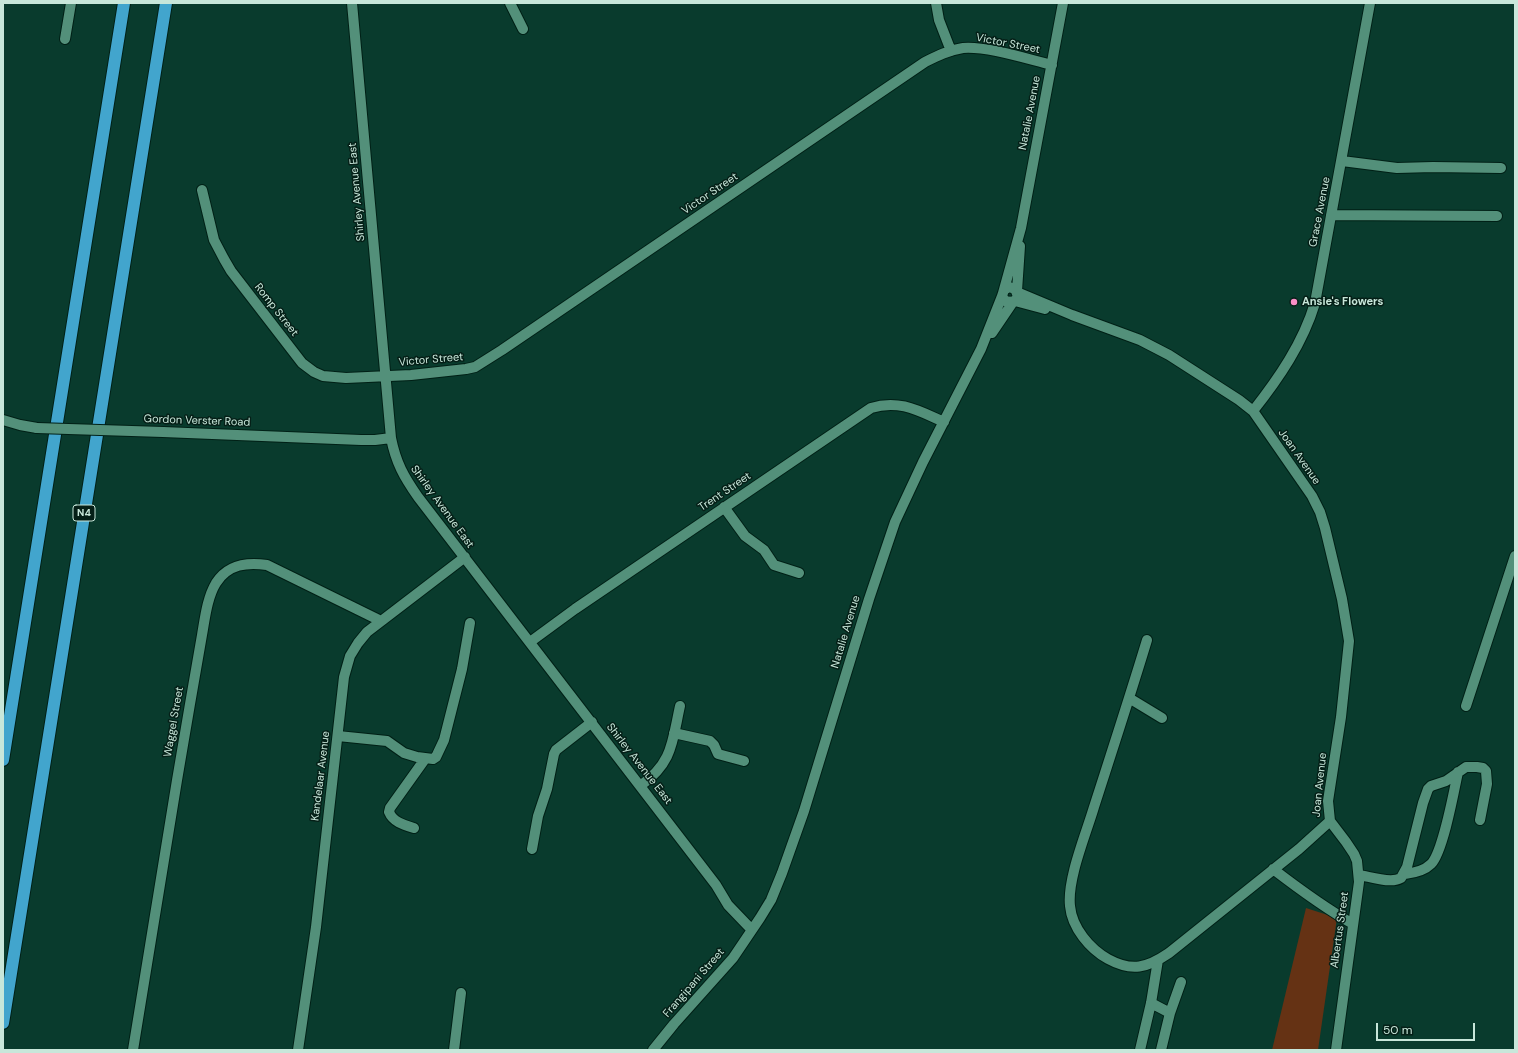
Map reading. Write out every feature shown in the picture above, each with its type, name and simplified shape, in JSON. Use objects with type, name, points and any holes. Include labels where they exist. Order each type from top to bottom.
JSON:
[{"type":"highway","points":[[3,760],[124,3]]},
{"type":"highway","name":"N4","points":[[3,1023],[166,3]]},
{"type":"street","points":[[65,39],[71,3]]},
{"type":"street","name":"Shirley Avenue East","points":[[352,3],[392,438],[395,456],[400,469],[409,485],[716,884],[728,905],[752,930]]},
{"type":"street","points":[[510,3],[523,29]]},
{"type":"street","points":[[936,3],[939,20],[951,51]]},
{"type":"street","name":"Natalie Avenue","points":[[752,930],[766,909],[778,885],[802,818],[869,600],[901,506],[981,349],[1003,293],[1021,228],[1063,3]]},
{"type":"street","name":"Grace Avenue","points":[[1253,411],[1291,357],[1307,327],[1315,303],[1370,3]]},
{"type":"street","name":"Victor Street","points":[[386,376],[471,369],[480,365],[925,62],[951,51],[962,48],[974,48],[1052,64]]},
{"type":"street","points":[[1342,161],[1397,168],[1501,168]]},
{"type":"street","name":"Romp Street","points":[[202,190],[214,240],[224,259],[231,271],[302,363],[314,372],[323,376],[346,378],[386,376]]},
{"type":"street","points":[[1332,215],[1497,216]]},
{"type":"street","name":"Natalie Avenue","points":[[981,349],[1015,297],[1021,228]]},
{"type":"street","name":"Joan Avenue","points":[[1003,293],[1006,288],[1012,287],[1015,297],[1072,315],[1147,343],[1221,388],[1253,411],[1312,496],[1320,512],[1347,623],[1349,645],[1341,717],[1328,801],[1330,821],[1273,869],[1158,960],[1144,966],[1128,966],[1115,963],[1104,956],[1093,947],[1078,929],[1070,906],[1070,890],[1073,876],[1147,640]]},
{"type":"street","name":"Trent Street","points":[[530,642],[575,609],[871,408],[883,405],[905,406],[944,422]]},
{"type":"street","name":"Gordon Verster Road","points":[[3,420],[37,428],[361,440],[392,438]]},
{"type":"street","points":[[724,508],[745,536],[764,550],[774,565],[799,573]]},
{"type":"street","points":[[1466,706],[1515,556]]},
{"type":"street","name":"Kandelaar Avenue","points":[[298,1050],[316,927],[344,677],[350,656],[362,638],[381,621],[465,557]]},
{"type":"street","name":"Waggel Street","points":[[133,1050],[208,601],[216,584],[227,571],[238,565],[254,563],[267,565],[381,621]]},
{"type":"street","points":[[338,736],[387,741],[404,753],[424,759],[433,759],[436,757],[444,740],[462,669],[470,623]]},
{"type":"street","points":[[1129,698],[1162,718]]},
{"type":"street","points":[[640,786],[655,775],[667,758],[680,706]]},
{"type":"street","points":[[532,849],[538,816],[547,789],[554,754],[556,750],[592,722]]},
{"type":"street","points":[[674,733],[710,741],[714,745],[718,754],[744,761]]},
{"type":"street","points":[[414,828],[393,819],[389,812],[390,808],[424,759]]},
{"type":"street","points":[[1405,874],[1423,803],[1428,789],[1432,786],[1446,781],[1462,768],[1470,766],[1483,768],[1486,771],[1487,784],[1480,820]]},
{"type":"street","points":[[1359,875],[1394,880],[1399,879],[1405,874],[1428,867],[1436,859],[1458,772]]},
{"type":"street","name":"Albertus Street","points":[[1330,821],[1354,854],[1359,875],[1336,1050]]},
{"type":"street","points":[[1273,869],[1307,895],[1353,924]]},
{"type":"street","name":"Frangipani Street","points":[[653,1050],[674,1024],[733,958],[752,930]]},
{"type":"street","points":[[1140,1050],[1152,1003],[1158,960]]},
{"type":"street","points":[[1161,1050],[1170,1013],[1181,982]]},
{"type":"street","points":[[454,1050],[461,993]]},
{"type":"street","points":[[1152,1003],[1170,1013]]},
{"type":"shaded area","points":[[1306,908],[1337,918],[1318,1050],[1272,1050]]},
{"type":"place","name":"Ansie's Flowers","points":[[1294,302]]}]
